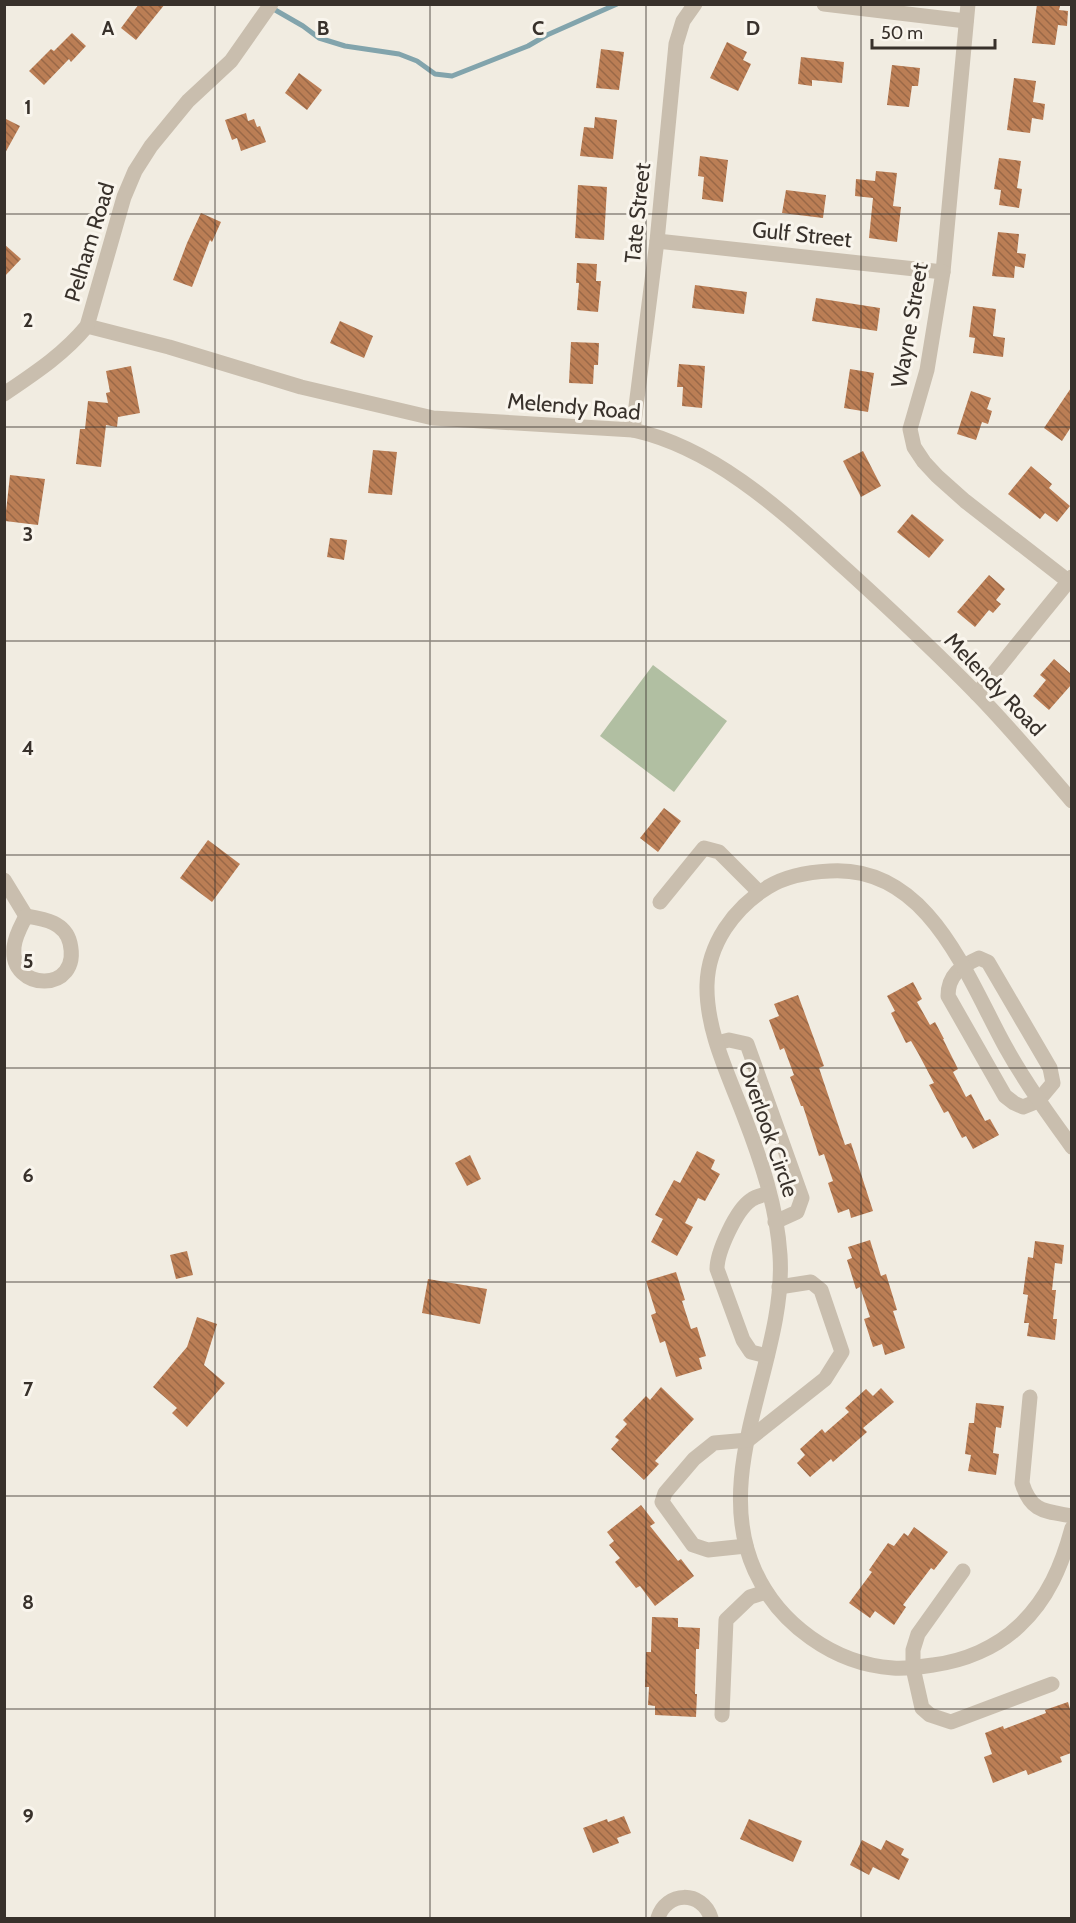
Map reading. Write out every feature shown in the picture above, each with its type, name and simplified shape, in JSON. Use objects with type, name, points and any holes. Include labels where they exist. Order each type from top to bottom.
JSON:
[{"type":"street","name":"Pelham Road","points":[[4,394],[54,360],[87,326],[124,197],[135,171],[151,146],[188,101],[231,61],[272,4]]},
{"type":"street","name":"Tate Street","points":[[633,430],[657,241],[676,44],[683,21],[695,4]]},
{"type":"street","points":[[824,4],[966,21]]},
{"type":"street","name":"Wayne Street","points":[[968,4],[943,272],[927,370],[910,429],[915,447],[937,477],[1070,579]]},
{"type":"street","name":"Gulf Street","points":[[657,241],[943,272]]},
{"type":"street","name":"Melendy Road","points":[[87,326],[169,347],[301,387],[433,418],[633,430],[698,455],[731,474],[791,519],[907,625],[977,694],[1071,801]]},
{"type":"street","points":[[977,694],[1070,579]]},
{"type":"street","points":[[660,902],[704,848],[719,852],[759,892]]},
{"type":"street","name":"Overlook Circle","points":[[1071,1147],[1038,1101],[942,933],[918,903],[903,891],[868,874],[849,870],[812,872],[775,882],[759,892],[731,920],[712,953],[706,990],[717,1043],[764,1172],[780,1248],[780,1287],[748,1440],[741,1498],[746,1546],[753,1567],[766,1592],[791,1622],[805,1634],[838,1654],[893,1668],[913,1668],[951,1662],[1004,1639],[1019,1627],[1054,1581],[1071,1528]]},
{"type":"street","points":[[4,880],[26,916]]},
{"type":"street","points":[[26,916],[47,919],[68,935],[71,959],[68,968],[54,980],[36,981],[26,975],[17,965],[14,947],[26,916]]},
{"type":"street","points":[[979,958],[988,963],[1050,1068],[1053,1083],[1038,1101],[1023,1107],[1005,1096],[948,996],[952,977],[962,966],[979,958]]},
{"type":"street","points":[[717,1043],[729,1040],[747,1044],[802,1198],[797,1212],[775,1222]]},
{"type":"street","points":[[767,1356],[752,1352],[743,1340],[717,1269],[717,1258],[740,1211],[751,1199],[769,1192]]},
{"type":"street","points":[[746,1546],[708,1550],[693,1545],[662,1502],[665,1493],[694,1459],[714,1443],[748,1440],[825,1379],[842,1352],[821,1290],[811,1282],[780,1287]]},
{"type":"street","points":[[1030,1397],[1022,1483],[1026,1496],[1038,1510],[1071,1516]]},
{"type":"street","points":[[963,1571],[918,1634],[913,1668],[922,1708],[930,1715],[951,1722],[1052,1684]]},
{"type":"street","points":[[722,1715],[726,1620],[750,1597],[766,1592]]},
{"type":"street","points":[[658,1918],[667,1903],[682,1896],[694,1898],[704,1904],[711,1918]]},
{"type":"green space","points":[[653,665],[727,721],[674,792],[600,736]]},
{"type":"building","points":[[139,4],[165,4],[136,40],[121,28]]},
{"type":"building","points":[[1037,4],[1060,6],[1059,10],[1068,11],[1067,26],[1058,25],[1055,45],[1032,43]]},
{"type":"building","points":[[72,33],[86,46],[71,62],[69,59],[44,85],[29,71],[51,49],[54,51]]},
{"type":"building","points":[[727,42],[747,52],[743,60],[751,64],[738,91],[710,78]]},
{"type":"building","points":[[601,49],[624,52],[619,90],[596,88]]},
{"type":"building","points":[[801,57],[844,62],[842,83],[812,80],[812,86],[798,84]]},
{"type":"building","points":[[892,65],[920,68],[918,86],[912,86],[909,107],[887,105]]},
{"type":"building","points":[[299,73],[322,90],[307,110],[285,93]]},
{"type":"building","points":[[1014,78],[1036,81],[1033,102],[1045,104],[1043,120],[1032,118],[1030,133],[1007,130]]},
{"type":"building","points":[[246,113],[248,121],[254,119],[257,127],[260,126],[266,142],[241,151],[237,138],[232,140],[225,120]]},
{"type":"building","points":[[595,117],[617,120],[613,159],[580,156],[584,127],[594,128]]},
{"type":"building","points":[[4,118],[20,126],[4,155]]},
{"type":"building","points":[[700,156],[728,160],[723,202],[702,199],[704,177],[698,176]]},
{"type":"building","points":[[999,158],[1021,161],[1017,188],[1022,189],[1019,208],[999,205],[1001,190],[994,189]]},
{"type":"building","points":[[876,171],[897,173],[893,206],[901,207],[897,242],[869,238],[873,198],[855,196],[856,179],[875,181]]},
{"type":"building","points":[[578,185],[607,187],[604,240],[575,238]]},
{"type":"building","points":[[786,190],[826,195],[823,218],[782,213]]},
{"type":"building","points":[[201,213],[221,222],[212,242],[210,240],[192,287],[173,280]]},
{"type":"building","points":[[998,232],[1019,234],[1017,253],[1026,254],[1024,268],[1015,266],[1014,278],[992,276]]},
{"type":"building","points":[[4,244],[21,259],[4,277]]},
{"type":"building","points":[[577,263],[597,264],[596,281],[601,281],[598,312],[577,310],[579,283],[576,283]]},
{"type":"building","points":[[695,285],[747,292],[744,314],[692,308]]},
{"type":"building","points":[[816,298],[880,308],[877,331],[812,321]]},
{"type":"building","points":[[973,306],[996,309],[993,336],[1005,338],[1003,357],[973,353],[975,338],[969,337]]},
{"type":"building","points":[[340,321],[373,336],[364,358],[330,343]]},
{"type":"building","points":[[571,342],[599,343],[598,365],[594,365],[593,384],[569,383]]},
{"type":"building","points":[[679,364],[705,366],[702,408],[682,406],[683,387],[677,387]]},
{"type":"building","points":[[131,366],[140,413],[118,417],[117,427],[106,425],[101,467],[76,464],[80,429],[85,429],[88,401],[108,403],[106,393],[110,392],[106,371]]},
{"type":"building","points":[[850,369],[874,373],[868,412],[844,408]]},
{"type":"building","points":[[1071,388],[1071,427],[1062,441],[1044,428]]},
{"type":"building","points":[[971,391],[991,398],[987,409],[992,411],[988,424],[982,422],[976,440],[957,434]]},
{"type":"building","points":[[373,450],[397,452],[392,495],[368,493]]},
{"type":"building","points":[[863,451],[881,486],[861,497],[843,461]]},
{"type":"building","points":[[1031,466],[1052,484],[1049,488],[1070,506],[1057,522],[1045,513],[1040,519],[1008,494]]},
{"type":"building","points":[[10,475],[45,479],[38,525],[5,521]]},
{"type":"building","points":[[912,514],[944,540],[929,558],[897,532]]},
{"type":"building","points":[[330,538],[347,540],[344,560],[327,557]]},
{"type":"building","points":[[989,575],[1005,589],[996,600],[1001,604],[993,613],[989,610],[975,627],[957,612]]},
{"type":"building","points":[[1054,659],[1071,674],[1071,685],[1049,710],[1033,696],[1046,680],[1040,675]]},
{"type":"building","points":[[664,808],[681,821],[658,852],[640,838]]},
{"type":"building","points":[[208,840],[240,864],[212,902],[180,878]]},
{"type":"building","points":[[913,982],[922,999],[917,1002],[930,1025],[935,1022],[944,1039],[958,1069],[953,1072],[966,1097],[971,1094],[985,1121],[990,1119],[999,1135],[973,1149],[966,1136],[962,1138],[948,1111],[944,1113],[929,1085],[934,1083],[911,1041],[906,1043],[891,1013],[895,1011],[887,996]]},
{"type":"building","points":[[798,995],[824,1066],[819,1068],[845,1145],[851,1143],[873,1211],[851,1218],[849,1209],[838,1213],[828,1183],[833,1181],[824,1154],[819,1156],[803,1106],[801,1106],[790,1077],[794,1075],[784,1048],[780,1050],[769,1020],[779,1016],[774,1004]]},
{"type":"building","points":[[697,1151],[715,1160],[711,1169],[720,1174],[705,1201],[698,1198],[685,1223],[693,1227],[677,1256],[651,1242],[663,1219],[655,1215],[674,1180],[680,1183]]},
{"type":"building","points":[[470,1155],[481,1179],[467,1186],[455,1163]]},
{"type":"building","points":[[870,1240],[881,1276],[886,1274],[897,1310],[893,1311],[905,1348],[885,1355],[882,1344],[873,1347],[864,1319],[870,1317],[860,1287],[856,1289],[847,1260],[852,1258],[848,1247]]},
{"type":"building","points":[[1035,1241],[1064,1245],[1062,1264],[1055,1263],[1052,1290],[1056,1290],[1053,1319],[1057,1319],[1055,1340],[1027,1336],[1029,1323],[1024,1323],[1028,1295],[1023,1294],[1028,1257],[1033,1258]]},
{"type":"building","points":[[187,1251],[193,1275],[176,1279],[170,1255]]},
{"type":"building","points":[[676,1272],[691,1329],[697,1327],[706,1356],[699,1358],[702,1369],[676,1377],[665,1341],[660,1343],[651,1315],[656,1313],[646,1281]]},
{"type":"building","points":[[428,1279],[487,1289],[480,1324],[422,1313]]},
{"type":"building","points":[[197,1317],[217,1324],[204,1365],[225,1383],[187,1427],[172,1413],[177,1408],[153,1387],[187,1347]]},
{"type":"building","points":[[661,1387],[694,1419],[655,1461],[659,1464],[644,1480],[611,1449],[619,1440],[615,1437],[627,1424],[623,1420],[646,1396],[650,1400]]},
{"type":"building","points":[[881,1388],[894,1402],[863,1428],[867,1432],[833,1462],[831,1459],[810,1477],[797,1463],[805,1455],[800,1449],[822,1429],[825,1433],[849,1412],[845,1408],[866,1389],[873,1396]]},
{"type":"building","points":[[976,1403],[1004,1406],[1001,1428],[996,1427],[993,1453],[999,1454],[996,1475],[968,1471],[971,1455],[965,1454],[969,1423],[974,1423]]},
{"type":"building","points":[[641,1505],[655,1523],[650,1526],[678,1561],[681,1559],[694,1576],[655,1606],[640,1586],[636,1588],[615,1562],[620,1558],[609,1545],[614,1541],[607,1532]]},
{"type":"building","points":[[914,1527],[948,1552],[934,1570],[931,1568],[903,1605],[906,1607],[894,1625],[875,1611],[870,1618],[849,1603],[872,1572],[869,1570],[888,1543],[894,1546],[904,1533],[908,1536]]},
{"type":"building","points":[[652,1617],[678,1618],[678,1627],[700,1628],[699,1649],[696,1649],[696,1717],[655,1715],[655,1706],[648,1705],[649,1687],[645,1687],[646,1652],[651,1652]]},
{"type":"building","points":[[1068,1702],[1071,1713],[1071,1753],[1060,1757],[1062,1762],[1028,1775],[1026,1770],[993,1783],[984,1757],[992,1754],[985,1733],[1003,1726],[1004,1729]]},
{"type":"building","points":[[624,1816],[631,1833],[617,1838],[619,1843],[593,1853],[583,1828],[607,1819],[608,1822]]},
{"type":"building","points":[[749,1819],[802,1841],[793,1862],[740,1839]]},
{"type":"building","points":[[862,1840],[881,1850],[886,1840],[904,1849],[901,1855],[909,1859],[899,1880],[873,1867],[869,1875],[850,1865]]},
{"type":"waterway","points":[[270,7],[319,38],[345,46],[399,54],[417,61],[435,74],[452,76],[528,46],[547,35],[617,4]]}]
